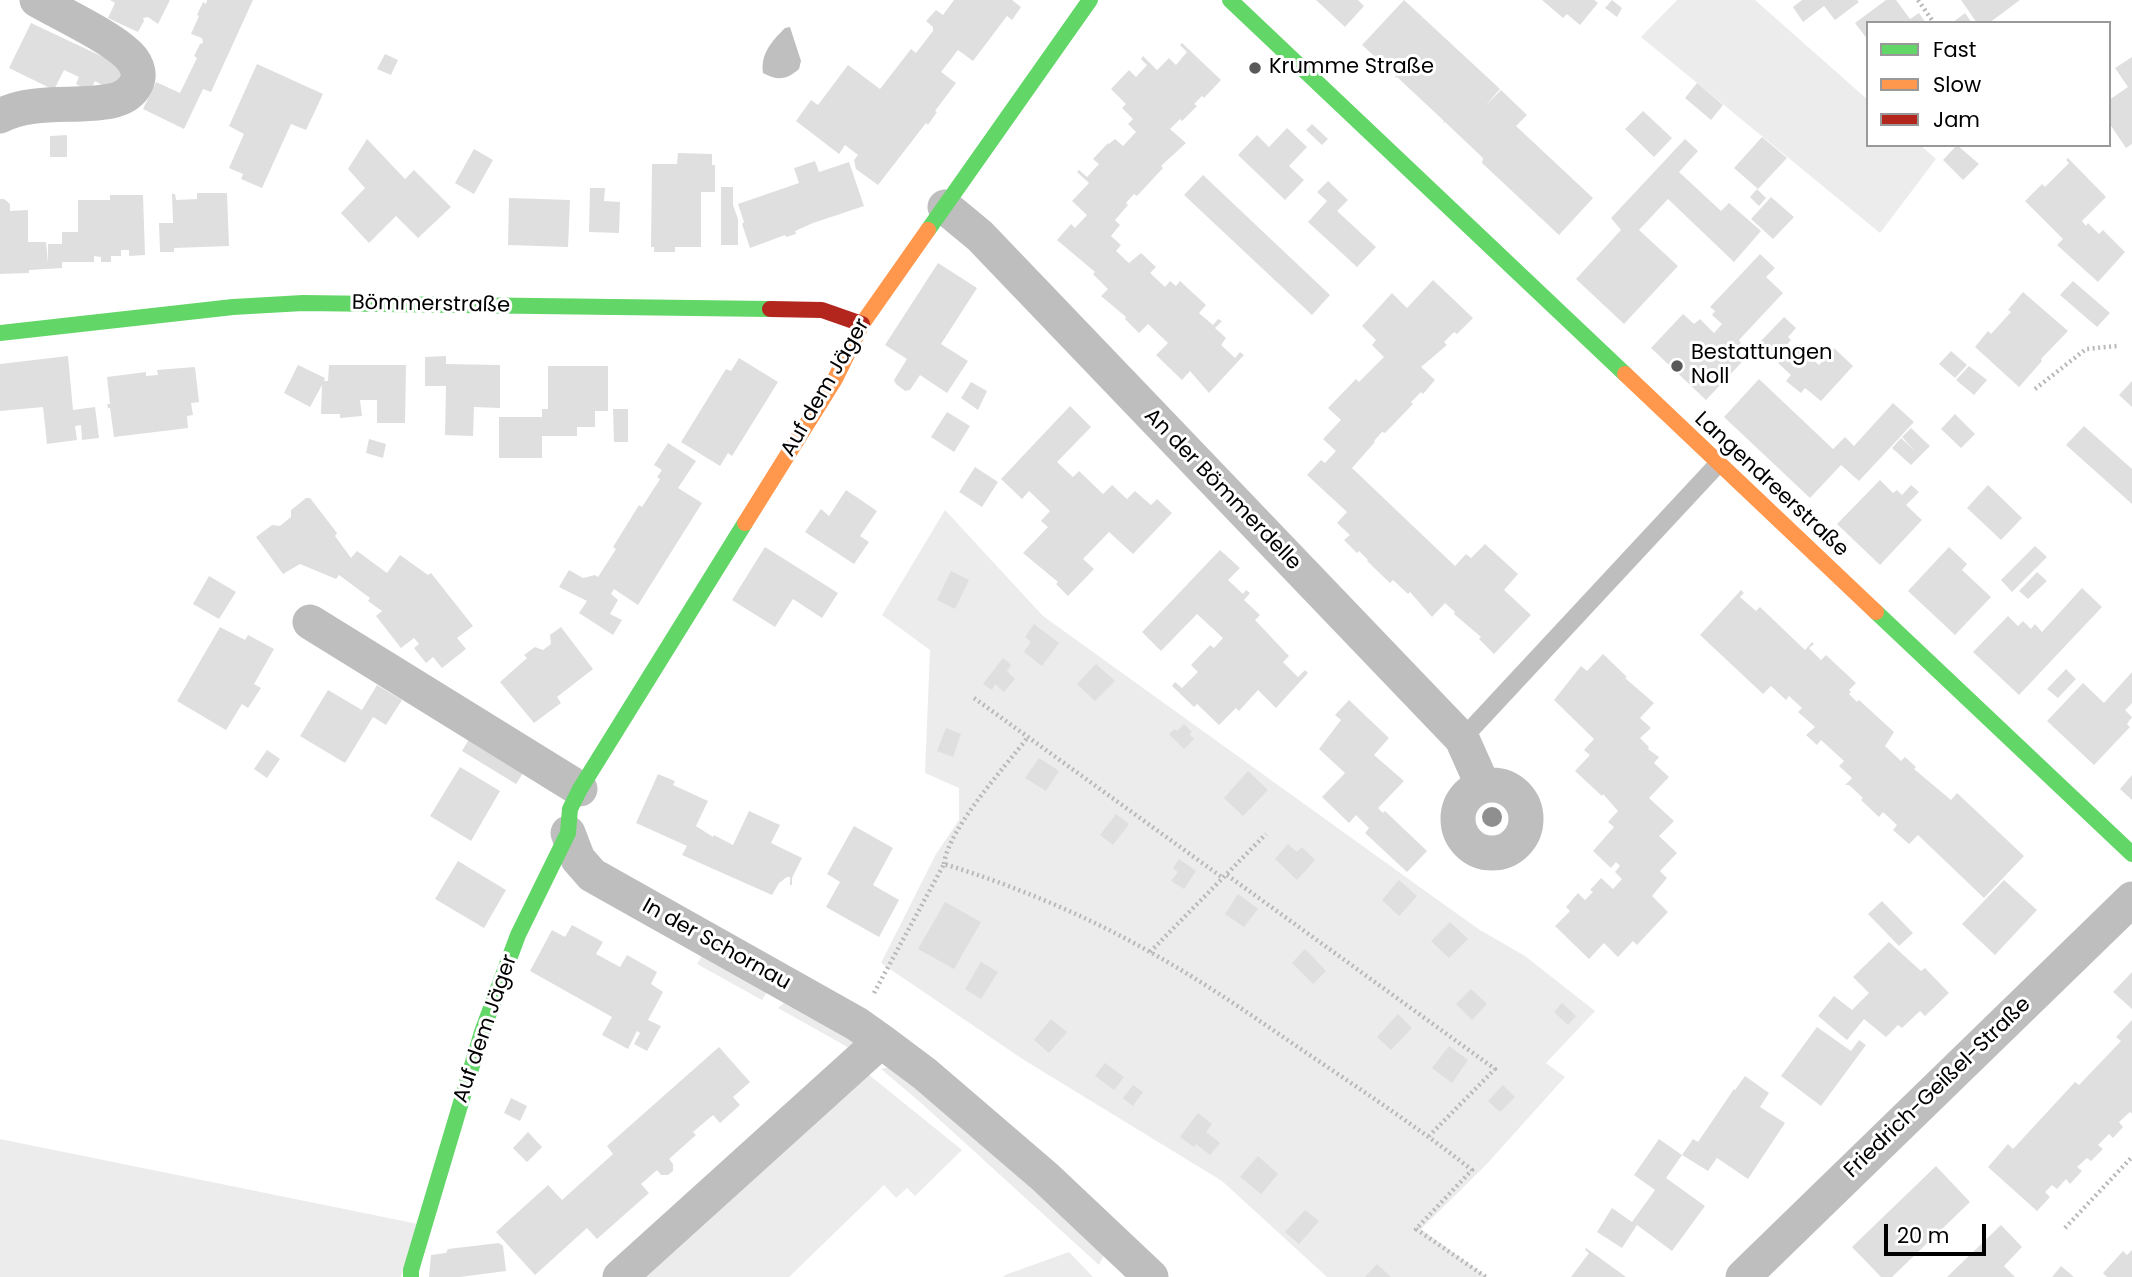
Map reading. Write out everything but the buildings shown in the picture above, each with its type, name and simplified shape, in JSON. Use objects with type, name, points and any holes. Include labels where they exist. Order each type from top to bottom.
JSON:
[{"type":"street","points":[[0,116],[46,106],[111,101],[126,96],[135,86],[139,73],[134,61],[121,48],[37,0]]},
{"type":"street","name":"Auf dem Jäger","points":[[411,1277],[482,1032],[518,935],[568,833],[570,809],[580,789],[835,379],[862,324],[1090,0]]},
{"type":"street","name":"Langendreerstraße","points":[[1230,0],[2132,854]]},
{"type":"street","name":"An der Bömmerdelle","points":[[945,207],[980,236],[1462,738],[1483,786]]},
{"type":"street","name":"Bömmerstraße","points":[[0,333],[233,307],[303,303],[822,310],[862,324]]},
{"type":"street","points":[[310,622],[580,789]]},
{"type":"street","name":"In der Schornau","points":[[568,833],[578,859],[592,875],[869,1032],[925,1074],[1045,1177],[1151,1277]]},
{"type":"street","name":"Friedrich-Geißel-Straße","points":[[1743,1277],[2132,899]]},
{"type":"street","points":[[620,1277],[869,1032]]},
{"type":"lane","points":[[1462,738],[1718,464]]},
{"type":"path","points":[[1919,0],[1933,21]]},
{"type":"path","points":[[2035,389],[2086,349],[2117,346]]},
{"type":"path","points":[[974,698],[1495,1069],[1429,1136]]},
{"type":"path","points":[[869,1032],[922,908],[944,864],[945,852],[969,814],[1028,737]]},
{"type":"path","points":[[1150,952],[1266,834]]},
{"type":"path","points":[[944,864],[974,873],[1079,917],[1150,952],[1231,1002],[1429,1136],[1472,1170],[1416,1229],[1486,1277]]},
{"type":"path","points":[[2065,1228],[2132,1157]]},
{"type":"shaded area","points":[[1677,0],[1755,0],[1866,98],[1866,147],[1922,147],[1936,159],[1880,233],[1641,37]]},
{"type":"shaded area","points":[[790,27],[801,61],[799,69],[782,78],[763,73],[763,60],[768,48],[785,28]]},
{"type":"shaded area","points":[[945,510],[1043,616],[1480,930],[1525,956],[1595,1011],[1546,1063],[1565,1077],[1485,1166],[1421,1229],[1487,1277],[1327,1277],[1222,1181],[1024,1060],[881,963],[936,854],[959,820],[959,788],[925,773],[930,650],[882,615]]},
{"type":"shaded area","points":[[702,955],[767,992],[762,1000],[697,964]]},
{"type":"shaded area","points":[[784,1003],[853,1041],[851,1049],[778,1008]]},
{"type":"shaded area","points":[[889,1067],[924,1094],[1105,1253],[1099,1265],[881,1069]]},
{"type":"shaded area","points":[[868,1074],[962,1150],[915,1196],[907,1188],[896,1198],[884,1185],[789,1277],[640,1277]]},
{"type":"shaded area","points":[[0,1139],[418,1224],[401,1277],[0,1277]]},
{"type":"shaded area","points":[[1069,1252],[1093,1277],[1003,1277],[1005,1275]]},
{"type":"traffic: fast","points":[[928,230],[1090,0]]},
{"type":"traffic: fast","points":[[1230,0],[1625,374]]},
{"type":"traffic: fast","points":[[0,333],[233,307],[303,303],[770,309]]},
{"type":"traffic: fast","points":[[411,1277],[482,1032],[518,935],[568,833],[570,809],[745,523]]},
{"type":"traffic: fast","points":[[1876,612],[2132,854]]},
{"type":"traffic: slow","points":[[745,523],[835,379],[862,324],[928,230]]},
{"type":"traffic: slow","points":[[1625,374],[1876,612]]},
{"type":"traffic: jam","points":[[770,309],[822,310],[862,324]]},
{"type":"place","name":"Krumme Straße","points":[[1255,68]]},
{"type":"place","name":"Bestattungen Noll","points":[[1677,366]]}]
